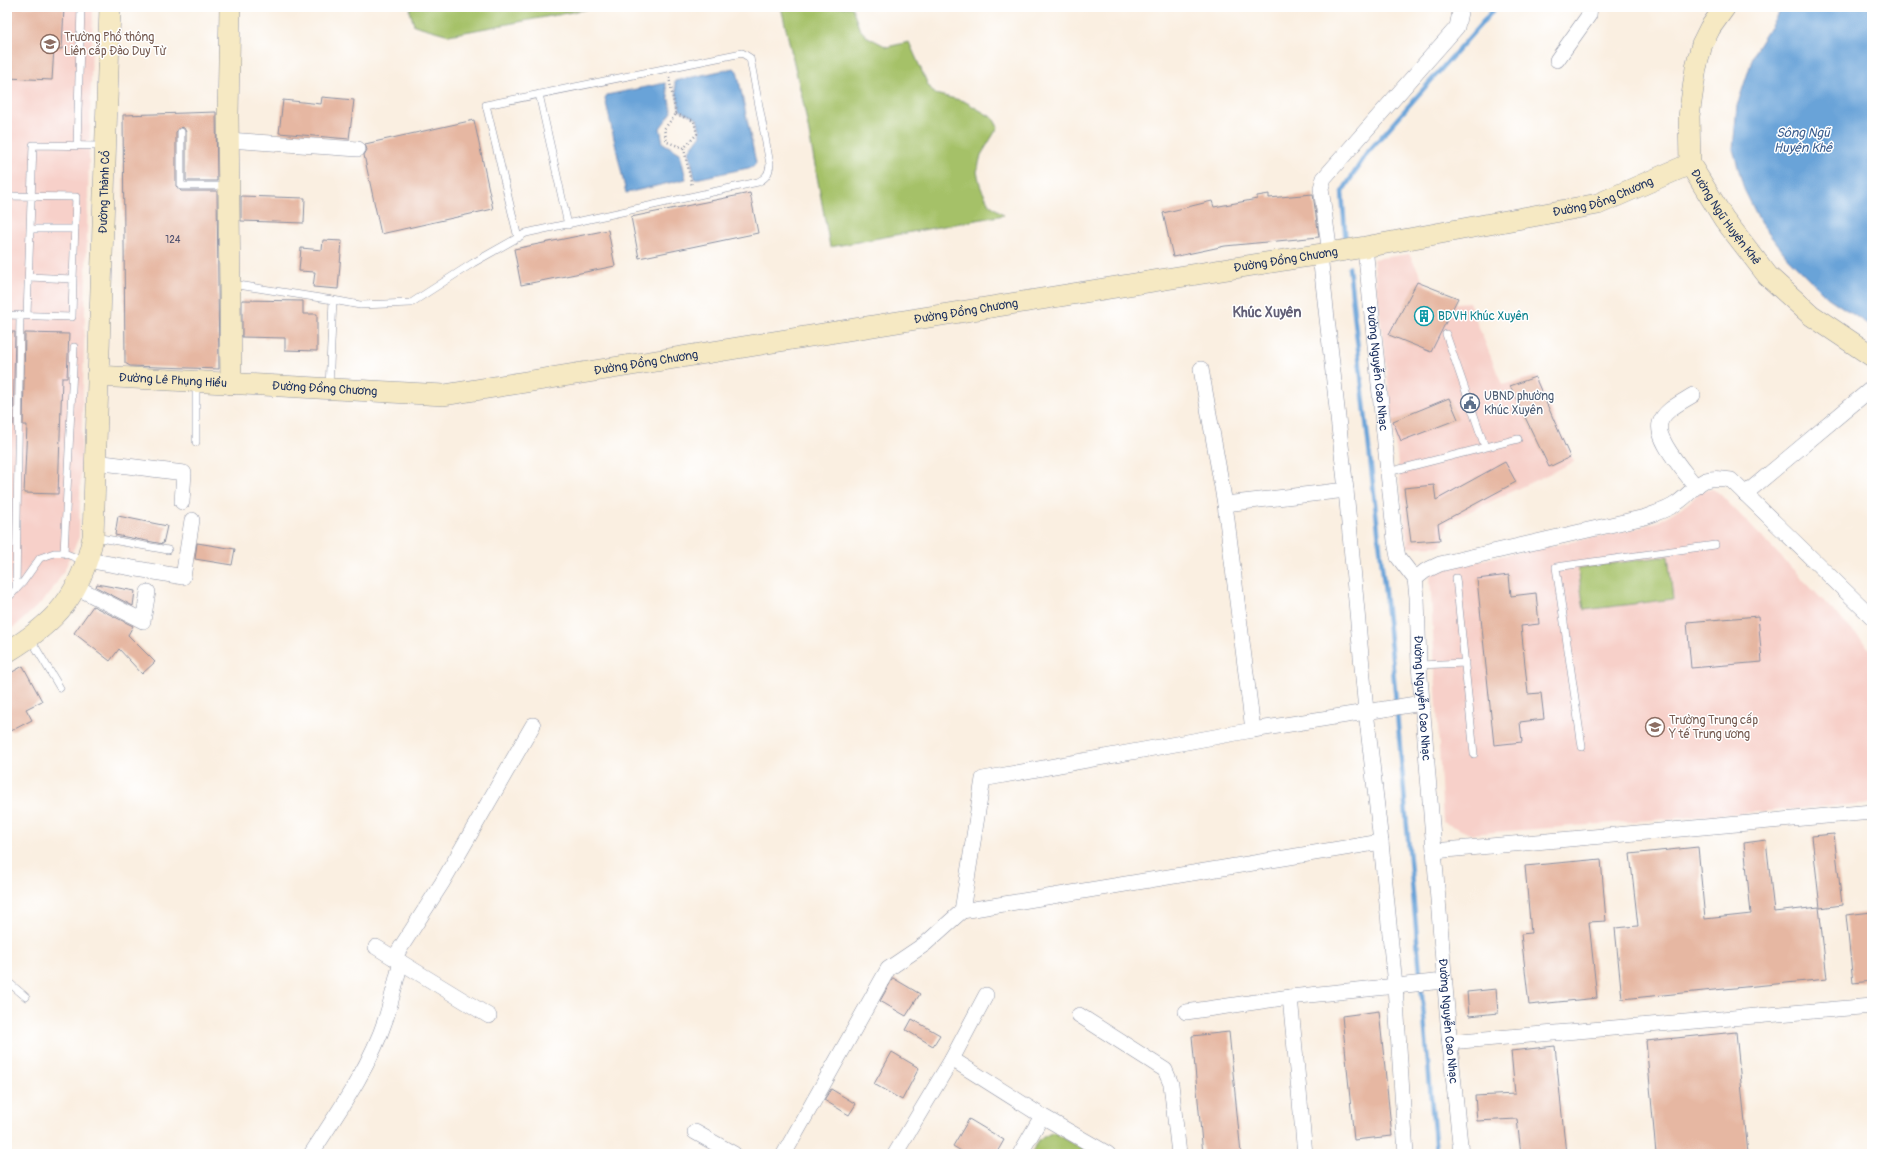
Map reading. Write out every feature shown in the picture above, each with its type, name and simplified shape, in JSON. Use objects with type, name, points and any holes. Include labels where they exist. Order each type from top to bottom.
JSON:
[{"type":"street","name":"Đường Thành Cổ","points":[[97,376],[110,7]]},
{"type":"street","name":"Đường Lê Phụng Hiểu","points":[[97,376],[231,384],[228,140],[230,7]]},
{"type":"street","points":[[1406,1154],[1397,986],[1381,842],[1373,710],[1346,490],[1341,252],[1321,188],[1324,178],[1457,27],[1460,12],[1458,7]]},
{"type":"street","points":[[1557,60],[1589,15],[1590,7]]},
{"type":"street","name":"Đường Ngũ Huyện Khê","points":[[1725,7],[1710,28],[1702,44],[1696,68],[1689,116],[1690,164],[1724,219],[1768,276],[1811,315],[1872,356]]},
{"type":"street","points":[[228,140],[358,149]]},
{"type":"street","name":"Đường Đồng Chương","points":[[231,384],[444,396],[1341,252],[1598,204],[1690,164]]},
{"type":"street","name":"Đường Nguyễn Cao Nhạc","points":[[1341,252],[1388,472],[1396,552],[1415,579],[1419,665],[1416,703],[1434,850],[1439,982],[1449,1042],[1461,1154]]},
{"type":"street","points":[[1201,369],[1225,504],[1253,730]]},
{"type":"street","points":[[7,652],[30,638],[55,617],[76,587],[86,561],[93,537],[97,376]]},
{"type":"street","points":[[1745,494],[1872,388]]},
{"type":"street","points":[[1693,395],[1671,410],[1660,423],[1660,433],[1667,447],[1696,487]]},
{"type":"street","points":[[95,462],[184,474],[182,502]]},
{"type":"street","points":[[1415,579],[1426,571],[1440,564],[1645,517],[1676,504],[1706,479],[1718,478],[1731,480],[1872,617]]},
{"type":"street","points":[[1225,504],[1346,490]]},
{"type":"street","points":[[86,561],[182,578],[192,520]]},
{"type":"street","points":[[76,587],[143,621],[148,592]]},
{"type":"street","points":[[962,911],[983,779],[1253,730],[1416,703]]},
{"type":"street","points":[[311,1154],[354,1087],[375,1045],[386,1018],[397,960],[533,725]]},
{"type":"street","points":[[1434,850],[1872,812]]},
{"type":"street","points":[[784,1154],[888,969],[925,944],[962,911],[1381,842]]},
{"type":"street","points":[[376,947],[489,1016]]},
{"type":"street","points":[[1186,1012],[1290,998],[1439,982]]},
{"type":"street","points":[[895,1154],[952,1059],[986,995]]},
{"type":"street","points":[[1290,998],[1305,1154]]},
{"type":"street","points":[[1449,1042],[1872,1006]]},
{"type":"street","points":[[1079,1016],[1165,1070],[1171,1084],[1179,1154]]},
{"type":"street","points":[[952,1059],[1042,1116],[1108,1154]]},
{"type":"street","points":[[1020,1154],[1042,1116]]},
{"type":"street","points":[[695,1132],[734,1154]]},
{"type":"lane","points":[[77,146],[81,7]]},
{"type":"lane","points":[[230,284],[360,305],[411,304],[473,263],[526,234],[758,182],[768,176],[770,164],[750,58],[742,53],[486,104],[518,238]]},
{"type":"lane","points":[[539,94],[568,225]]},
{"type":"lane","points":[[181,132],[181,186],[229,186]]},
{"type":"lane","points":[[16,590],[23,315],[29,277],[33,145],[105,146]]},
{"type":"lane","points":[[7,196],[76,197],[72,317],[7,315]]},
{"type":"lane","points":[[30,229],[74,229]]},
{"type":"lane","points":[[29,277],[73,279]]},
{"type":"lane","points":[[328,389],[333,300]]},
{"type":"lane","points":[[1446,334],[1485,448]]},
{"type":"lane","points":[[64,553],[74,347]]},
{"type":"lane","points":[[196,382],[196,442]]},
{"type":"lane","points":[[1388,472],[1518,439]]},
{"type":"lane","points":[[93,537],[168,550]]},
{"type":"lane","points":[[1582,747],[1556,567],[1715,545]]},
{"type":"lane","points":[[7,599],[16,590],[40,558],[54,553],[64,553],[86,561]]},
{"type":"lane","points":[[1456,578],[1474,754]]},
{"type":"lane","points":[[30,638],[60,688]]},
{"type":"lane","points":[[1419,665],[1464,663]]},
{"type":"lane","points":[[7,981],[26,997]]},
{"type":"path","points":[[667,67],[676,114],[664,129],[667,142],[684,148]]},
{"type":"path","points":[[676,114],[694,121],[697,134],[684,148]]},
{"type":"path","points":[[684,148],[694,196]]},
{"type":"shaded area","points":[[7,7],[93,7],[79,537],[65,569],[49,595],[17,625],[7,631]]},
{"type":"shaded area","name":"UBND phường Khúc Xuyên","points":[[1409,254],[1437,305],[1469,302],[1502,385],[1537,376],[1574,462],[1447,522],[1442,546],[1408,547],[1373,259]]},
{"type":"shaded area","name":"Trường Trung cấp Y tế Trung ương","points":[[1712,489],[1719,493],[1872,651],[1872,803],[1470,834],[1443,822],[1430,576],[1436,569],[1631,530],[1659,521],[1687,504],[1700,492]]},
{"type":"green space","points":[[411,7],[599,7],[449,35],[414,25],[410,11]]},
{"type":"green space","points":[[781,7],[852,7],[859,28],[866,36],[887,47],[909,42],[928,85],[935,94],[964,101],[993,118],[998,127],[981,155],[977,172],[981,188],[989,204],[1004,215],[830,247],[804,106]]},
{"type":"green space","points":[[1668,556],[1673,599],[1584,610],[1578,568]]},
{"type":"green space","points":[[1053,1132],[1091,1154],[1031,1154],[1038,1140]]},
{"type":"water","name":"Sông Ngũ Huyện Khê","points":[[1783,7],[1872,7],[1872,327],[1827,297],[1788,258],[1762,225],[1744,189],[1733,149],[1737,106],[1755,51]]},
{"type":"water","points":[[734,68],[737,71],[756,163],[753,167],[695,179],[689,151],[701,135],[697,118],[680,110],[675,81]]},
{"type":"water","points":[[665,83],[672,112],[660,128],[663,143],[680,153],[686,179],[626,193],[605,98],[607,95]]},
{"type":"building","points":[[7,7],[64,7],[62,49],[54,48],[52,80],[7,78]]},
{"type":"building","points":[[322,97],[354,100],[349,139],[279,133],[283,100],[321,104]]},
{"type":"building","points":[[216,112],[217,181],[186,181],[186,132],[184,128],[181,127],[176,132],[176,186],[181,191],[217,191],[219,369],[130,366],[125,363],[123,115]]},
{"type":"building","points":[[474,120],[493,209],[381,234],[364,155],[367,150],[365,144]]},
{"type":"building","points":[[750,193],[758,233],[639,258],[631,217]]},
{"type":"building","points":[[1269,194],[1269,198],[1313,194],[1319,237],[1225,246],[1173,257],[1163,213],[1212,201],[1214,207],[1257,199],[1257,196]]},
{"type":"building","points":[[241,196],[305,198],[304,223],[241,221]]},
{"type":"building","points":[[608,230],[615,266],[521,285],[514,249]]},
{"type":"building","points":[[323,240],[342,241],[338,289],[313,287],[315,272],[299,271],[301,248],[322,250]]},
{"type":"building","name":"BDVH Khúc Xuyên","points":[[1417,282],[1458,298],[1431,352],[1389,335]]},
{"type":"building","points":[[242,300],[303,301],[303,314],[317,314],[317,351],[285,350],[285,338],[242,337]]},
{"type":"building","points":[[7,332],[15,332],[13,425],[7,425]]},
{"type":"building","points":[[25,333],[69,334],[67,378],[62,378],[58,494],[24,493],[27,425],[23,425]]},
{"type":"building","points":[[1535,377],[1570,457],[1549,467],[1510,386]]},
{"type":"building","points":[[1449,398],[1458,419],[1401,441],[1393,421]]},
{"type":"building","points":[[1505,462],[1516,482],[1438,524],[1440,540],[1411,542],[1404,488],[1434,485],[1436,500]]},
{"type":"building","points":[[118,516],[167,526],[163,544],[115,535]]},
{"type":"building","points":[[197,543],[235,549],[232,565],[195,559]]},
{"type":"building","points":[[1509,575],[1511,596],[1536,593],[1539,624],[1521,626],[1528,694],[1541,693],[1544,719],[1520,722],[1522,742],[1494,745],[1477,579]]},
{"type":"building","points":[[97,584],[135,591],[133,606],[96,587]]},
{"type":"building","points":[[93,606],[133,626],[128,635],[155,662],[142,674],[119,649],[110,661],[74,633]]},
{"type":"building","points":[[1758,616],[1762,662],[1691,668],[1687,622]]},
{"type":"building","points":[[23,666],[42,701],[26,709],[32,720],[11,731],[7,723],[7,675]]},
{"type":"building","points":[[1834,834],[1842,905],[1820,908],[1812,836]]},
{"type":"building","points":[[1766,840],[1774,912],[1819,907],[1827,979],[1622,999],[1615,928],[1638,926],[1630,854],[1698,847],[1705,919],[1751,914],[1744,843]]},
{"type":"building","points":[[1601,859],[1606,921],[1589,922],[1597,998],[1529,1005],[1521,934],[1531,933],[1525,866]]},
{"type":"building","points":[[1872,912],[1872,981],[1853,983],[1846,915]]},
{"type":"building","points":[[893,978],[920,994],[906,1016],[880,1001]]},
{"type":"building","points":[[1496,989],[1498,1013],[1469,1016],[1467,992]]},
{"type":"building","points":[[1379,1011],[1392,1136],[1354,1140],[1342,1016]]},
{"type":"building","points":[[912,1019],[940,1035],[933,1046],[906,1030]]},
{"type":"building","points":[[1229,1032],[1241,1154],[1203,1154],[1192,1036]]},
{"type":"building","points":[[1736,1032],[1748,1154],[1656,1154],[1646,1041]]},
{"type":"building","points":[[1555,1046],[1566,1154],[1521,1154],[1517,1119],[1477,1121],[1475,1096],[1515,1094],[1511,1051]]},
{"type":"building","points":[[892,1052],[919,1068],[902,1100],[874,1084]]},
{"type":"building","points":[[831,1089],[856,1104],[849,1115],[824,1100]]},
{"type":"building","points":[[969,1119],[1004,1140],[996,1154],[966,1154],[953,1146]]},
{"type":"waterway","points":[[1346,245],[1342,192],[1367,153],[1496,7]]},
{"type":"waterway","points":[[1349,267],[1392,657],[1436,1154]]},
{"type":"place","name":"Trường Phổ thông Liên cấp Đào Duy Từ","points":[[50,44]]},
{"type":"place","name":"BDVH Khúc Xuyên","points":[[1424,316]]},
{"type":"place","name":"UBND phường Khúc Xuyên","points":[[1470,403]]},
{"type":"place","name":"Trường Trung cấp Y tế Trung ương","points":[[1655,727]]},
{"type":"district","name":"Khúc Xuyên","points":[[1267,312]]}]
